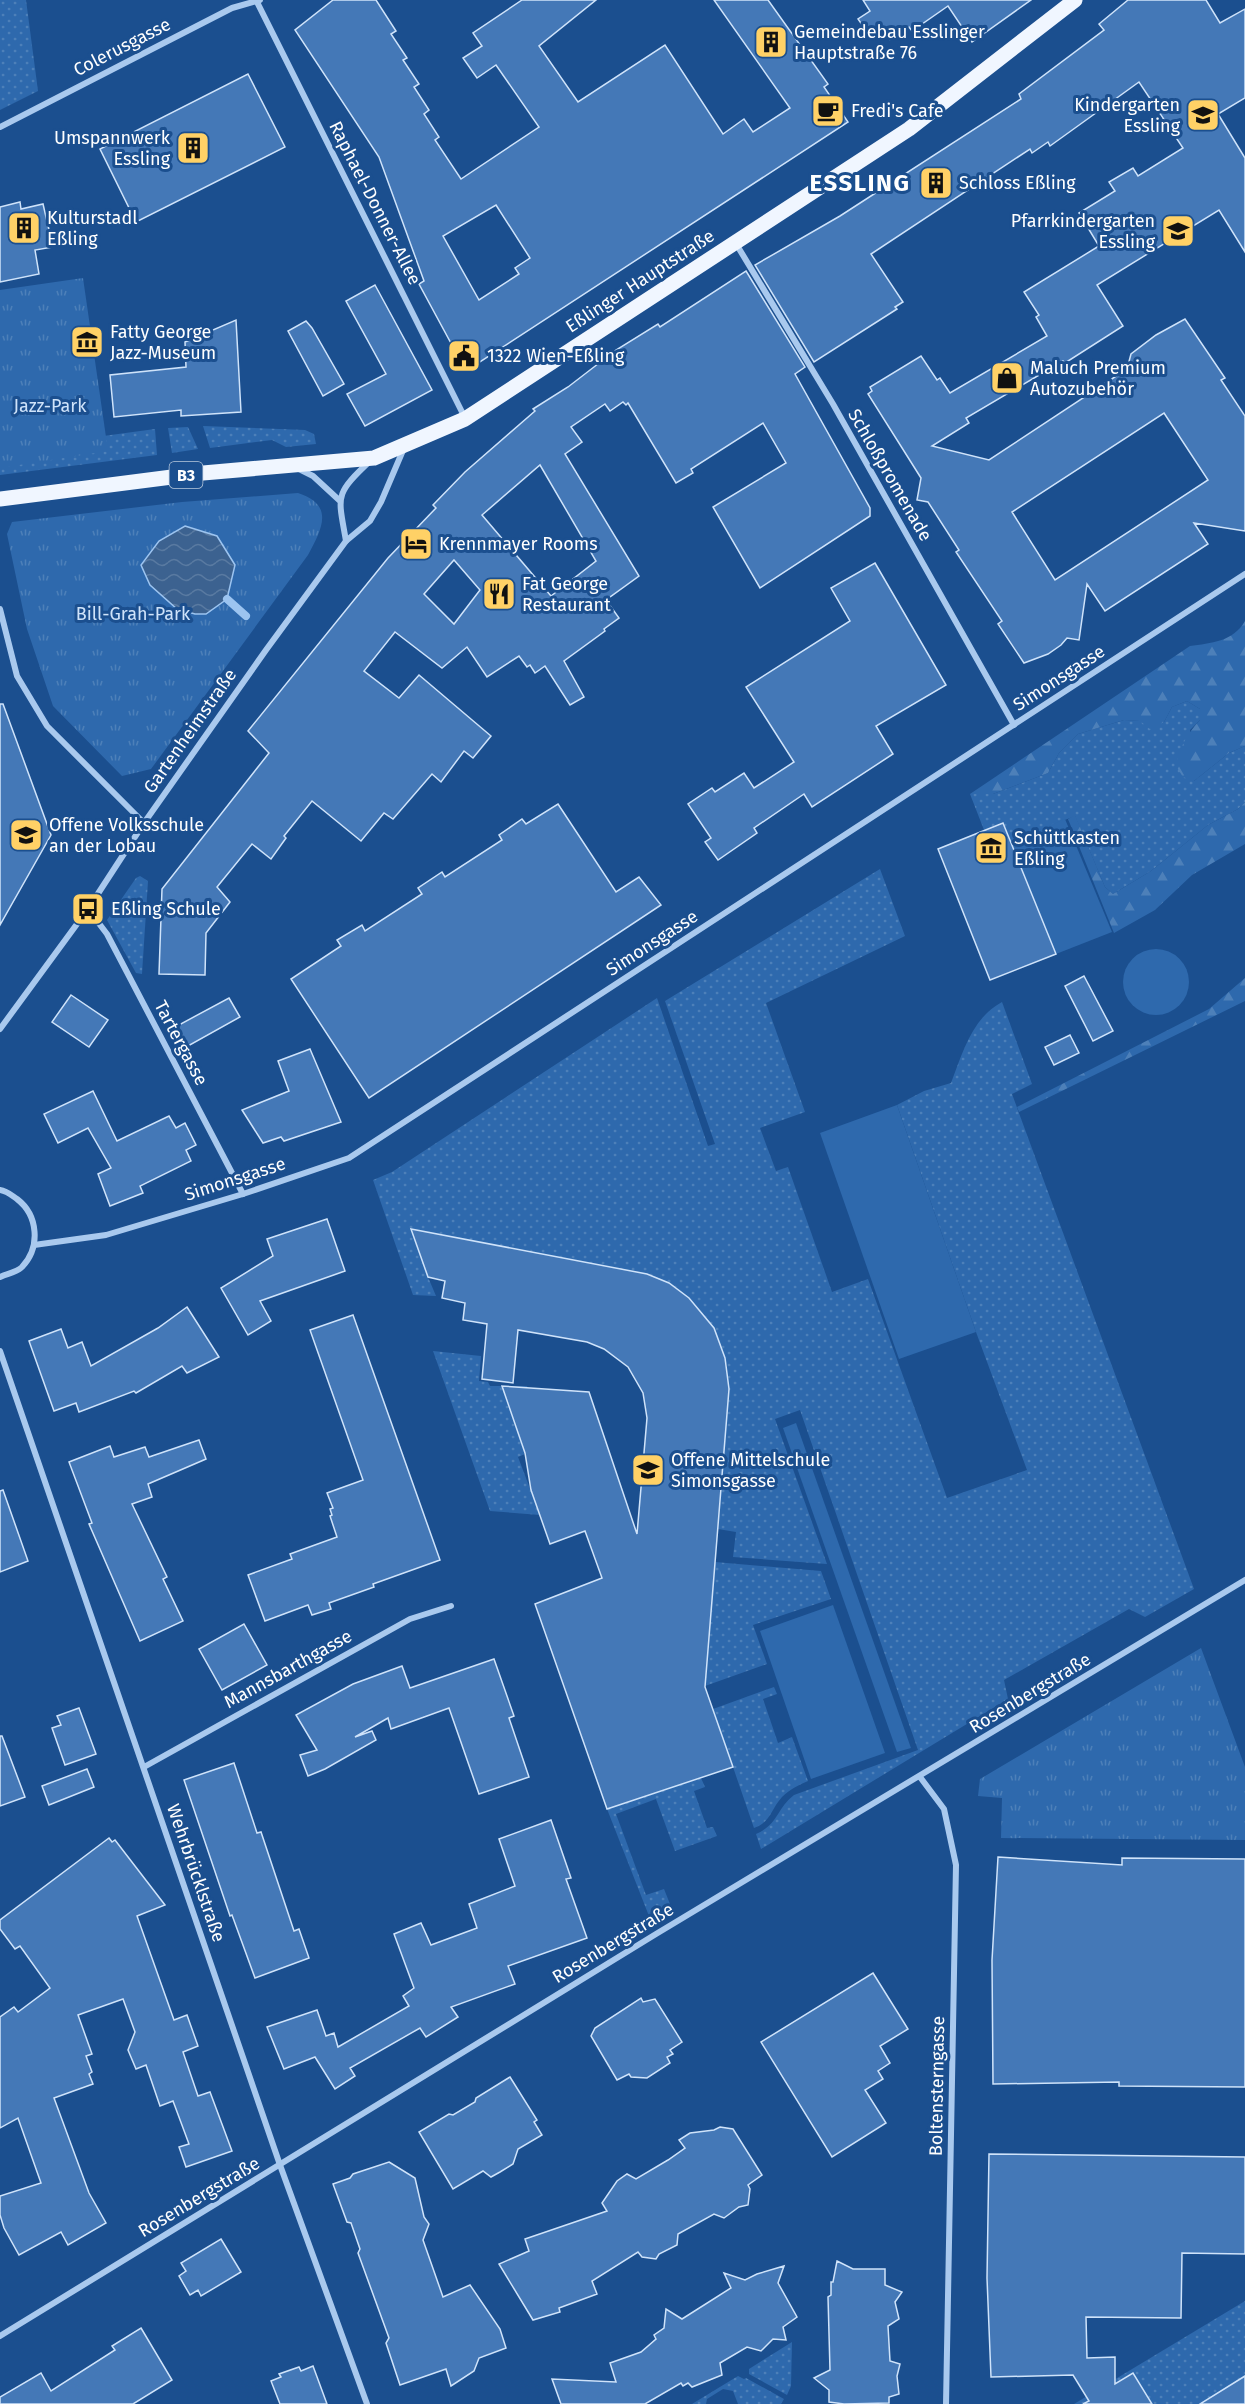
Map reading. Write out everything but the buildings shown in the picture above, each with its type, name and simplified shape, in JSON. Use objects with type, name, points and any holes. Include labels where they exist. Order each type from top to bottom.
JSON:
[{"type":"main road","name":"Eßlinger Hauptstraße","points":[[0,499],[203,472],[374,458],[465,419],[909,129],[1075,0]]},
{"type":"street","name":"Colerusgasse","points":[[0,127],[232,8],[258,1]]},
{"type":"street","name":"Raphael-Donner-Allee","points":[[258,1],[465,419]]},
{"type":"street","name":"Schloßpromenade","points":[[735,242],[833,404],[1014,725]]},
{"type":"street","name":"Gartenheimstraße","points":[[0,1029],[87,909],[144,823],[266,650],[346,541],[370,521],[381,502],[406,444]]},
{"type":"street","points":[[346,541],[339,500],[349,481],[374,458]]},
{"type":"street","points":[[292,465],[313,476],[339,500]]},
{"type":"street","name":"Simonsgasse","points":[[34,1245],[106,1235],[243,1194],[349,1158],[1245,574]]},
{"type":"street","points":[[0,609],[17,676],[47,726],[144,823]]},
{"type":"street","name":"Tartergasse","points":[[87,909],[107,934],[243,1194]]},
{"type":"street","points":[[0,1190],[26,1206],[35,1230],[34,1245],[21,1268],[0,1277]]},
{"type":"street","name":"Wehrbrücklstraße","points":[[0,1351],[280,2165],[367,2404]]},
{"type":"street","name":"Rosenbergstraße","points":[[0,2336],[656,1934],[1245,1581]]},
{"type":"street","name":"Mannsbarthgasse","points":[[144,1767],[410,1619],[452,1606]]},
{"type":"street","name":"Boltensterngasse","points":[[920,1777],[944,1809],[956,1865],[946,2404]]},
{"type":"green space","points":[[0,0],[26,0],[38,91],[0,110]]},
{"type":"green space","name":"Jazz-Park","points":[[83,278],[108,451],[0,468],[0,290]]},
{"type":"green space","points":[[203,426],[305,430],[314,434],[316,444],[286,447],[272,440],[210,448]]},
{"type":"green space","points":[[188,427],[198,449],[172,453],[168,428]]},
{"type":"green space","points":[[155,429],[157,455],[0,475],[0,450]]},
{"type":"green space","name":"Bill-Grah-Park","points":[[298,493],[310,498],[321,511],[321,527],[308,555],[151,769],[122,776],[53,706],[27,629],[7,534],[12,522],[182,502]]},
{"type":"green space","points":[[1245,621],[1245,746],[1229,753],[1194,781],[1183,777],[1176,766],[1184,742],[1200,720],[1200,709],[1187,701],[1172,707],[1164,722],[1150,729],[1140,721],[1124,720],[1078,734],[1059,753],[1048,773],[993,794],[970,794],[1190,646],[1228,637]]},
{"type":"green space","points":[[1187,701],[1200,709],[1200,720],[1190,730],[1194,781],[1229,753],[1245,746],[1245,802],[1238,809],[1208,825],[1151,871],[1113,894],[1105,887],[1075,816],[1011,841],[1003,822],[984,830],[970,794],[993,794],[1048,773],[1059,753],[1078,734],[1124,720],[1164,722],[1172,707]]},
{"type":"green space","points":[[1245,802],[1245,844],[1192,875],[1155,910],[1114,933],[1068,819],[1075,815],[1105,887],[1113,894],[1151,871],[1208,825],[1238,809]]},
{"type":"green space","points":[[1065,819],[1112,932],[1056,954],[1011,841]]},
{"type":"green space","points":[[880,869],[905,936],[766,1003],[805,1112],[760,1128],[776,1171],[788,1167],[832,1292],[868,1279],[947,1498],[1027,1470],[897,1105],[924,1091],[951,1083],[964,1048],[976,1026],[983,1017],[1002,1002],[1032,1084],[1012,1094],[1194,1589],[1145,1617],[1129,1609],[1004,1680],[1008,1699],[761,1849],[756,1834],[769,1826],[794,1795],[918,1750],[800,1410],[775,1419],[827,1564],[733,1557],[736,1532],[718,1529],[728,1397],[727,1366],[714,1329],[689,1298],[669,1284],[647,1274],[514,1249],[428,1277],[436,1296],[413,1295],[373,1180],[392,1172],[657,998],[708,1146],[715,1144],[665,1001]]},
{"type":"green space","points":[[140,876],[148,881],[142,974],[136,973],[107,920],[136,878]]},
{"type":"green space","points":[[1156,949],[1169,952],[1179,959],[1186,969],[1189,982],[1186,995],[1179,1005],[1169,1012],[1156,1015],[1143,1012],[1133,1005],[1126,995],[1123,982],[1126,969],[1133,959],[1143,952]]},
{"type":"green space","points":[[1245,978],[1245,1001],[1019,1112],[1017,1107],[1209,1009]]},
{"type":"green space","points":[[897,1105],[976,1332],[899,1359],[820,1133]]},
{"type":"green space","points":[[433,1351],[481,1356],[479,1381],[488,1382],[490,1386],[527,1386],[531,1397],[505,1395],[525,1454],[518,1457],[540,1515],[490,1511]]},
{"type":"green space","points":[[796,1423],[911,1748],[897,1752],[783,1428]]},
{"type":"green space","points":[[715,1562],[821,1571],[831,1599],[753,1625],[767,1664],[705,1686]]},
{"type":"green space","points":[[833,1605],[885,1753],[811,1779],[760,1631]]},
{"type":"green space","points":[[1201,1648],[1245,1767],[1245,1840],[1001,1838],[1002,1798],[978,1796],[980,1779]]},
{"type":"green space","points":[[774,1687],[777,1694],[763,1699],[778,1743],[792,1737],[808,1781],[785,1794],[767,1819],[754,1828],[713,1709]]},
{"type":"green space","points":[[689,1770],[693,1781],[701,1778],[705,1787],[694,1791],[707,1828],[713,1827],[717,1836],[675,1851],[656,1799],[616,1814],[646,1895],[664,1889],[670,1904],[649,1916],[607,1809],[669,1789],[666,1779]]},
{"type":"green space","points":[[1245,2301],[1245,2404],[1074,2404]]},
{"type":"green space","points":[[792,2342],[791,2386],[787,2395],[749,2374],[749,2369]]},
{"type":"green space","points":[[738,2376],[784,2399],[781,2404],[738,2404],[733,2391],[723,2389],[707,2399],[706,2404],[692,2404]]},
{"type":"water","points":[[185,526],[217,536],[235,565],[227,599],[206,614],[195,614],[177,609],[150,585],[141,565],[159,541]]},
{"type":"waterway","points":[[227,599],[246,616]]},
{"type":"place","name":"Gemeindebau Esslinger Hauptstraße 76","points":[[771,42]]},
{"type":"place","name":"Fredi's Cafe","points":[[828,111]]},
{"type":"place","name":"Kindergarten Essling","points":[[1203,115]]},
{"type":"place","name":"Umspannwerk Essling","points":[[193,148]]},
{"type":"place","name":"Schloss Eßling","points":[[936,183]]},
{"type":"place","name":"Kulturstadl Eßling","points":[[24,228]]},
{"type":"place","name":"Pfarrkindergarten Essling","points":[[1178,231]]},
{"type":"place","name":"Fatty George Jazz-Museum","points":[[87,342]]},
{"type":"place","name":"1322 Wien-Eßling","points":[[464,356]]},
{"type":"place","name":"Maluch Premium Autozubehör","points":[[1007,378]]},
{"type":"place","name":"Krennmayer Rooms","points":[[416,544]]},
{"type":"place","name":"Fat George Restaurant","points":[[499,594]]},
{"type":"place","name":"Offene Volksschule an der Lobau","points":[[26,835]]},
{"type":"place","name":"Schüttkasten Eßling","points":[[991,848]]},
{"type":"place","name":"Eßling Schule","points":[[88,909]]},
{"type":"place","name":"Offene Mittelschule Simonsgasse","points":[[648,1470]]},
{"type":"district","name":"ESSLING","points":[[860,183]]}]
